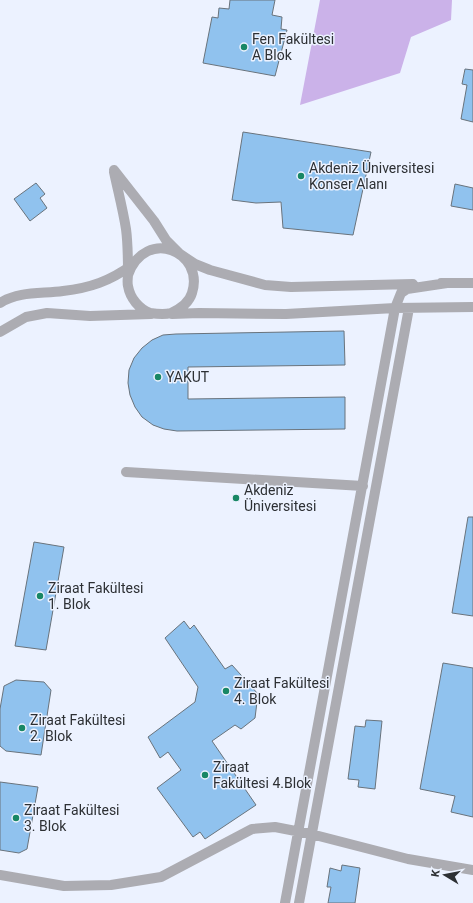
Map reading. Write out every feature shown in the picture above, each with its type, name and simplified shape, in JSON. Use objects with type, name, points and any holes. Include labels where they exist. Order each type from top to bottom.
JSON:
[{"type":"street","points":[[157,314],[147,312],[138,305],[132,297],[128,286],[130,269],[126,228],[114,170],[154,221],[166,240],[188,262],[193,272],[194,283],[192,294],[186,303],[178,310],[168,314]]},
{"type":"street","points":[[0,303],[8,298],[26,294],[62,292],[91,287],[130,269],[139,256],[149,250],[160,248],[180,254],[194,264],[210,270],[265,285],[291,287],[473,283]]},
{"type":"street","points":[[285,903],[297,831],[395,308],[401,292],[407,289],[447,283]]},
{"type":"street","points":[[0,332],[26,317],[47,313],[90,316],[199,313],[286,314],[395,308],[473,307]]},
{"type":"street","points":[[299,903],[409,308]]},
{"type":"street","points":[[126,472],[362,486]]},
{"type":"street","points":[[0,875],[64,886],[111,885],[161,877],[252,829],[275,827],[311,834],[408,859],[473,870]]},
{"type":"shaded area","points":[[320,0],[452,0],[451,20],[411,37],[400,73],[300,105]]},
{"type":"building","name":"Fen Fakültesi A Blok","points":[[230,0],[275,0],[272,15],[282,17],[281,29],[287,30],[275,76],[203,63],[212,17],[218,18],[219,8],[229,9]]},
{"type":"building","points":[[465,69],[473,70],[473,122],[461,119],[467,85],[462,84]]},
{"type":"building","name":"Akdeniz Üniversitesi Konser Alanı","points":[[243,132],[371,152],[353,235],[283,228],[281,202],[256,203],[232,200]]},
{"type":"building","points":[[36,183],[45,194],[40,198],[47,208],[30,221],[14,199]]},
{"type":"building","points":[[455,184],[473,188],[473,210],[451,206]]},
{"type":"building","name":"YAKUT","points":[[344,331],[345,365],[188,367],[188,399],[345,397],[345,429],[177,431],[164,429],[153,425],[142,417],[135,407],[130,395],[128,383],[129,370],[134,358],[142,348],[152,340],[163,335]]},
{"type":"building","points":[[468,517],[473,517],[473,616],[452,613]]},
{"type":"building","name":"Ziraat Fakültesi 1. Blok","points":[[34,542],[64,547],[46,650],[15,646]]},
{"type":"building","points":[[184,621],[190,629],[194,625],[225,669],[232,665],[258,694],[255,718],[241,729],[235,725],[212,741],[256,805],[205,839],[200,832],[193,837],[157,788],[181,770],[168,752],[160,758],[148,737],[195,702],[198,687],[165,638]]},
{"type":"building","points":[[443,663],[473,668],[473,817],[451,812],[455,796],[420,789]]},
{"type":"building","name":"Ziraat Fakültesi 2. Blok","points":[[16,680],[44,682],[51,690],[41,755],[6,751],[0,746],[0,709],[4,686]]},
{"type":"building","points":[[366,720],[382,721],[375,789],[358,787],[359,780],[348,779],[355,726],[365,727]]},
{"type":"building","name":"Ziraat Fakültesi 3. Blok","points":[[0,782],[38,787],[27,849],[19,853],[0,850]]},
{"type":"building","points":[[342,865],[360,868],[355,903],[328,903],[331,887],[327,887],[330,868],[341,871]]},
{"type":"place","name":"Fen Fakültesi A Blok","points":[[244,47]]},
{"type":"place","name":"Akdeniz Üniversitesi Konser Alanı","points":[[301,176]]},
{"type":"place","name":"YAKUT","points":[[158,377]]},
{"type":"place","name":"Akdeniz Üniversitesi","points":[[236,498]]},
{"type":"place","name":"Ziraat Fakültesi 1. Blok","points":[[40,596]]},
{"type":"place","name":"Ziraat Fakültesi 4. Blok","points":[[226,691]]},
{"type":"place","name":"Ziraat Fakültesi 2. Blok","points":[[22,728]]},
{"type":"place","name":"Ziraat Fakültesi 4.Blok","points":[[205,775]]},
{"type":"place","name":"Ziraat Fakültesi 3. Blok","points":[[16,818]]}]
